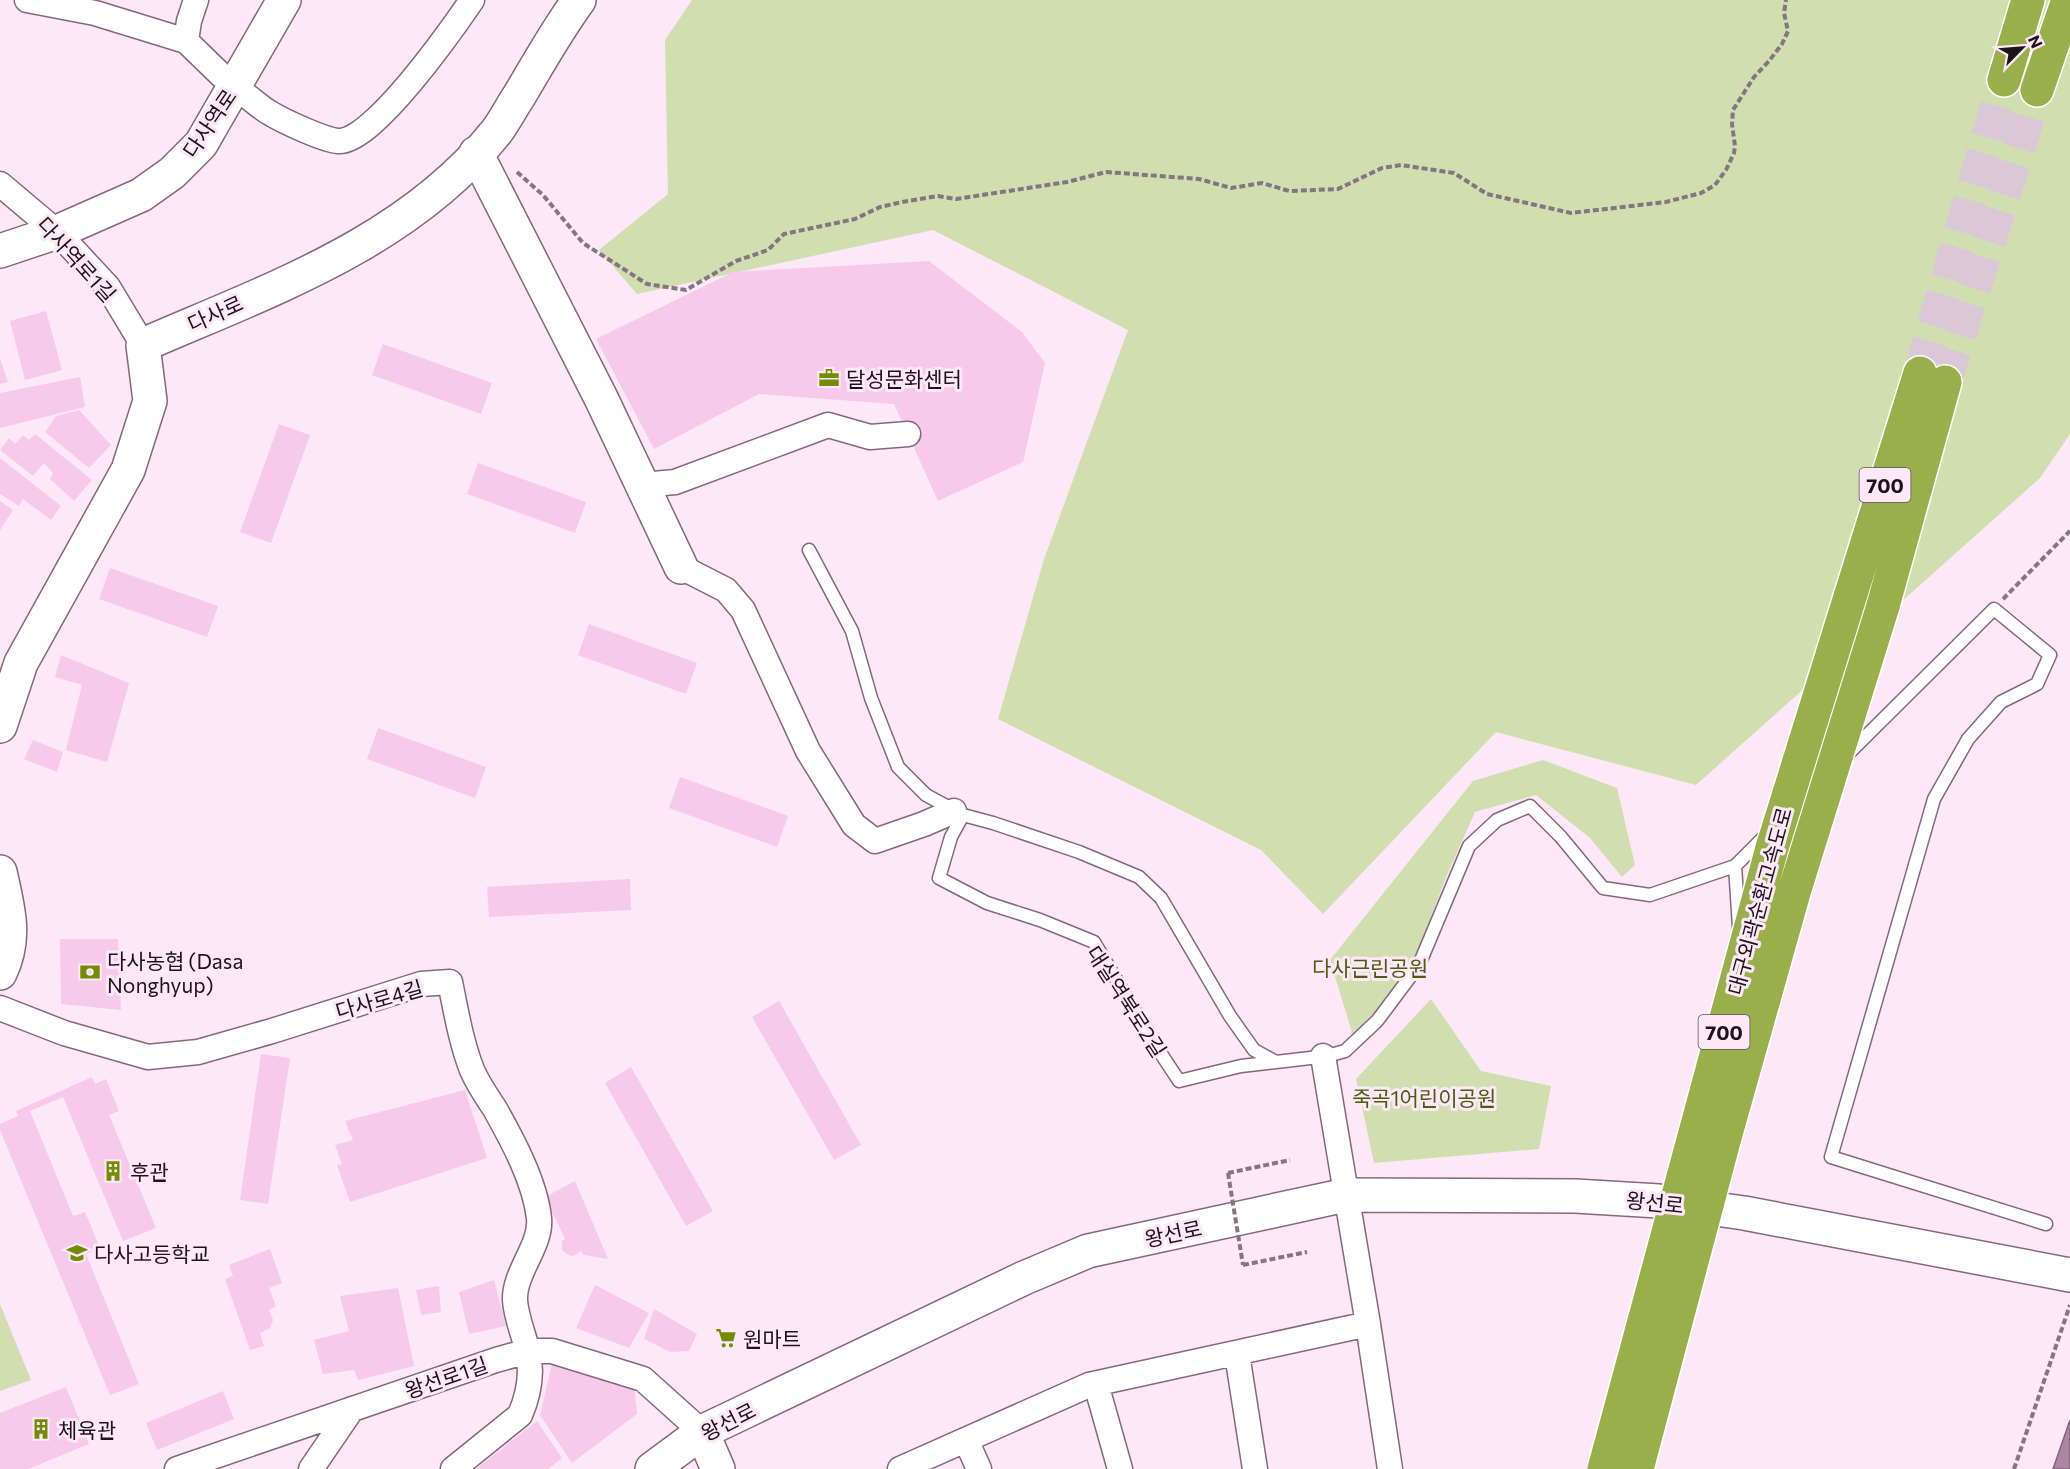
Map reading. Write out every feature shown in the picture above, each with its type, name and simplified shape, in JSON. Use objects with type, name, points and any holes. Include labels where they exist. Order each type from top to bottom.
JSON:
[{"type":"highway","points":[[2004,80],[2028,0]]},
{"type":"highway","points":[[2037,90],[2068,0]]},
{"type":"highway","name":"대구외곽순환고속도로","points":[[1604,1469],[1772,848],[1850,597],[1932,377],[1883,606],[1795,889],[1724,1141],[1636,1469]]},
{"type":"street","points":[[27,0],[98,7],[186,41],[220,75]]},
{"type":"street","points":[[186,41],[189,21],[196,0]]},
{"type":"street","name":"다사역로","points":[[0,251],[57,232],[141,195],[172,173],[201,144],[284,0]]},
{"type":"street","points":[[244,94],[270,113],[324,138],[340,142],[358,133],[380,114],[423,69],[472,0]]},
{"type":"street","name":"다사로","points":[[143,345],[328,264],[392,226],[416,208],[443,186],[498,130],[579,0]]},
{"type":"street","points":[[481,149],[681,567],[726,590],[743,610],[808,751],[854,825],[875,841],[958,813]]},
{"type":"street","name":"다사역로1길","points":[[0,184],[57,232],[108,287],[143,345]]},
{"type":"street","points":[[0,726],[21,663],[128,470],[150,401],[143,345]]},
{"type":"street","points":[[642,485],[675,482],[828,425],[870,437],[908,434]]},
{"type":"street","points":[[0,872],[11,935],[7,959],[0,973]]},
{"type":"street","name":"다사로4길","points":[[0,1008],[64,1033],[148,1057],[198,1052],[421,984],[450,982],[473,1072],[509,1135],[536,1199],[540,1222],[533,1247],[520,1273],[515,1298],[518,1320],[528,1351]]},
{"type":"street","points":[[1323,1056],[1390,1469]]},
{"type":"street","name":"왕선로","points":[[652,1469],[702,1432],[1024,1278],[1088,1251],[1346,1195],[1575,1196],[1659,1201],[1694,1200],[1744,1213],[2070,1275]]},
{"type":"street","points":[[900,1469],[1089,1385],[1368,1324]]},
{"type":"street","points":[[453,1469],[520,1415],[531,1379],[528,1351]]},
{"type":"street","name":"왕선로1길","points":[[177,1469],[528,1351],[552,1351],[643,1379],[702,1432]]},
{"type":"street","points":[[1237,1354],[1255,1469]]},
{"type":"street","points":[[1096,1384],[1120,1469]]},
{"type":"street","points":[[311,1469],[352,1409]]},
{"type":"street","points":[[702,1432],[718,1469]]},
{"type":"street","points":[[966,1440],[979,1469]]},
{"type":"lane","points":[[809,550],[852,631],[871,698],[898,767],[926,795],[958,813],[1079,852],[1139,877],[1161,898],[1230,1016],[1254,1050],[1276,1062]]},
{"type":"lane","points":[[1741,1013],[1742,991],[1735,866],[1994,609],[2050,655],[2037,684],[2001,702],[1968,739],[1934,799],[1831,1157],[2046,1224]]},
{"type":"lane","name":"대실역북로2길","points":[[958,813],[939,878],[987,903],[1040,920],[1094,942],[1179,1081],[1241,1066],[1323,1056],[1345,1051],[1377,1021],[1419,965],[1469,846],[1497,820],[1530,806],[1561,837],[1603,888],[1650,895],[1735,866]]},
{"type":"lane","points":[[1711,1140],[1737,1079],[1739,1046]]},
{"type":"path","points":[[481,149],[543,195],[583,243],[647,284],[686,290],[736,261],[768,250],[784,234],[855,219],[880,207],[938,196],[956,199],[1067,182],[1106,172],[1199,179],[1231,188],[1262,183],[1289,191],[1338,189],[1382,168],[1401,165],[1454,173],[1487,194],[1571,213],[1666,202],[1701,193],[1715,185],[1726,170],[1734,153],[1733,110],[1754,77],[1782,44],[1788,31],[1784,13],[1786,0]]},
{"type":"path","points":[[1994,609],[2070,531]]},
{"type":"path","points":[[1290,1160],[1228,1173],[1244,1265],[1307,1252]]},
{"type":"path","points":[[2014,1469],[2070,1305]]},
{"type":"green space","points":[[692,0],[2070,0],[2070,434],[2040,478],[1696,785],[1496,732],[1323,914],[1261,850],[998,719],[1044,559],[1128,330],[933,230],[637,294],[599,250],[668,194],[665,40]]},
{"type":"green space","name":"다사근린공원","points":[[1543,760],[1617,788],[1635,865],[1622,877],[1590,838],[1536,795],[1475,812],[1447,875],[1408,976],[1354,1039],[1330,960],[1473,781]]},
{"type":"green space","name":"죽곡1어린이공원","points":[[1431,999],[1481,1071],[1551,1086],[1539,1149],[1374,1163],[1356,1079]]},
{"type":"green space","points":[[0,1304],[31,1380],[0,1391]]},
{"type":"shaded area","points":[[2070,1420],[2070,1469],[2053,1469]]},
{"type":"building","name":"달성문화센터","points":[[929,261],[1022,332],[1045,363],[1023,462],[938,501],[894,404],[759,394],[654,449],[596,339],[733,272]]},
{"type":"building","points":[[46,311],[62,370],[25,380],[10,321]]},
{"type":"building","points":[[383,344],[492,383],[481,414],[372,375]]},
{"type":"building","points":[[0,359],[8,382],[0,384]]},
{"type":"building","points":[[80,377],[85,407],[0,428],[0,393]]},
{"type":"building","points":[[79,410],[111,445],[89,468],[45,432],[56,416]]},
{"type":"building","points":[[279,424],[310,435],[271,543],[240,532]]},
{"type":"building","points":[[35,434],[92,480],[74,501],[50,479],[53,473],[44,463],[33,476],[0,450],[9,438],[15,444],[23,435],[29,440]]},
{"type":"building","points":[[0,458],[61,506],[51,520],[23,499],[19,506],[0,494]]},
{"type":"building","points":[[478,463],[586,502],[575,533],[467,494]]},
{"type":"building","points":[[0,501],[13,510],[0,530]]},
{"type":"building","points":[[110,568],[218,606],[207,637],[99,599]]},
{"type":"building","points":[[589,624],[697,663],[686,694],[578,655]]},
{"type":"building","points":[[61,655],[129,683],[107,762],[66,750],[82,685],[55,677]]},
{"type":"building","points":[[378,728],[486,767],[475,798],[367,759]]},
{"type":"building","points":[[33,740],[63,752],[57,772],[24,759]]},
{"type":"building","points":[[680,777],[788,816],[777,847],[669,808]]},
{"type":"building","points":[[630,879],[631,910],[489,917],[487,887]]},
{"type":"building","name":"다사농협 (Dasa Nonghyup)","points":[[60,939],[118,939],[121,1010],[61,1004]]},
{"type":"building","points":[[779,1001],[861,1145],[834,1160],[752,1017]]},
{"type":"building","points":[[261,1054],[290,1058],[268,1204],[240,1200]]},
{"type":"building","points":[[631,1067],[713,1211],[686,1226],[605,1083]]},
{"type":"building","points":[[92,1077],[95,1084],[106,1079],[119,1111],[109,1115],[156,1228],[123,1241],[63,1097],[30,1111],[73,1216],[85,1212],[100,1248],[86,1254],[139,1384],[110,1395],[0,1130],[0,1124],[18,1116],[16,1111]]},
{"type":"building","points":[[465,1090],[487,1158],[350,1202],[337,1165],[342,1164],[335,1145],[353,1140],[345,1121]]},
{"type":"building","points":[[575,1181],[608,1259],[584,1255],[581,1251],[574,1256],[568,1255],[562,1250],[562,1241],[565,1239],[545,1197]]},
{"type":"building","points":[[270,1249],[282,1283],[269,1288],[276,1306],[269,1310],[273,1320],[270,1328],[260,1333],[264,1346],[250,1350],[225,1279],[233,1276],[229,1265]]},
{"type":"building","points":[[494,1280],[506,1326],[469,1334],[459,1292]]},
{"type":"building","points":[[595,1285],[649,1313],[629,1348],[576,1328]]},
{"type":"building","points":[[439,1286],[441,1312],[421,1315],[416,1290]]},
{"type":"building","points":[[398,1288],[414,1366],[358,1380],[354,1370],[323,1374],[314,1340],[349,1331],[340,1296]]},
{"type":"building","points":[[654,1309],[697,1334],[689,1351],[670,1352],[644,1339]]},
{"type":"building","points":[[552,1364],[634,1385],[637,1414],[572,1463],[540,1415]]},
{"type":"building","name":"체육관","points":[[66,1387],[89,1444],[28,1469],[0,1469],[0,1413]]},
{"type":"building","points":[[223,1391],[234,1419],[157,1450],[146,1423]]},
{"type":"building","points":[[537,1421],[562,1458],[548,1469],[476,1469]]},
{"type":"tunnel","points":[[1920,373],[2004,80]]},
{"type":"tunnel","points":[[1945,382],[2037,90]]},
{"type":"place","name":"달성문화센터","points":[[829,378]]},
{"type":"place","name":"다사농협 (Dasa Nonghyup)","points":[[90,972]]},
{"type":"place","name":"후관","points":[[113,1171]]},
{"type":"place","name":"다사고등학교","points":[[77,1253]]},
{"type":"place","name":"원마트","points":[[726,1338]]},
{"type":"place","name":"체육관","points":[[41,1429]]}]
